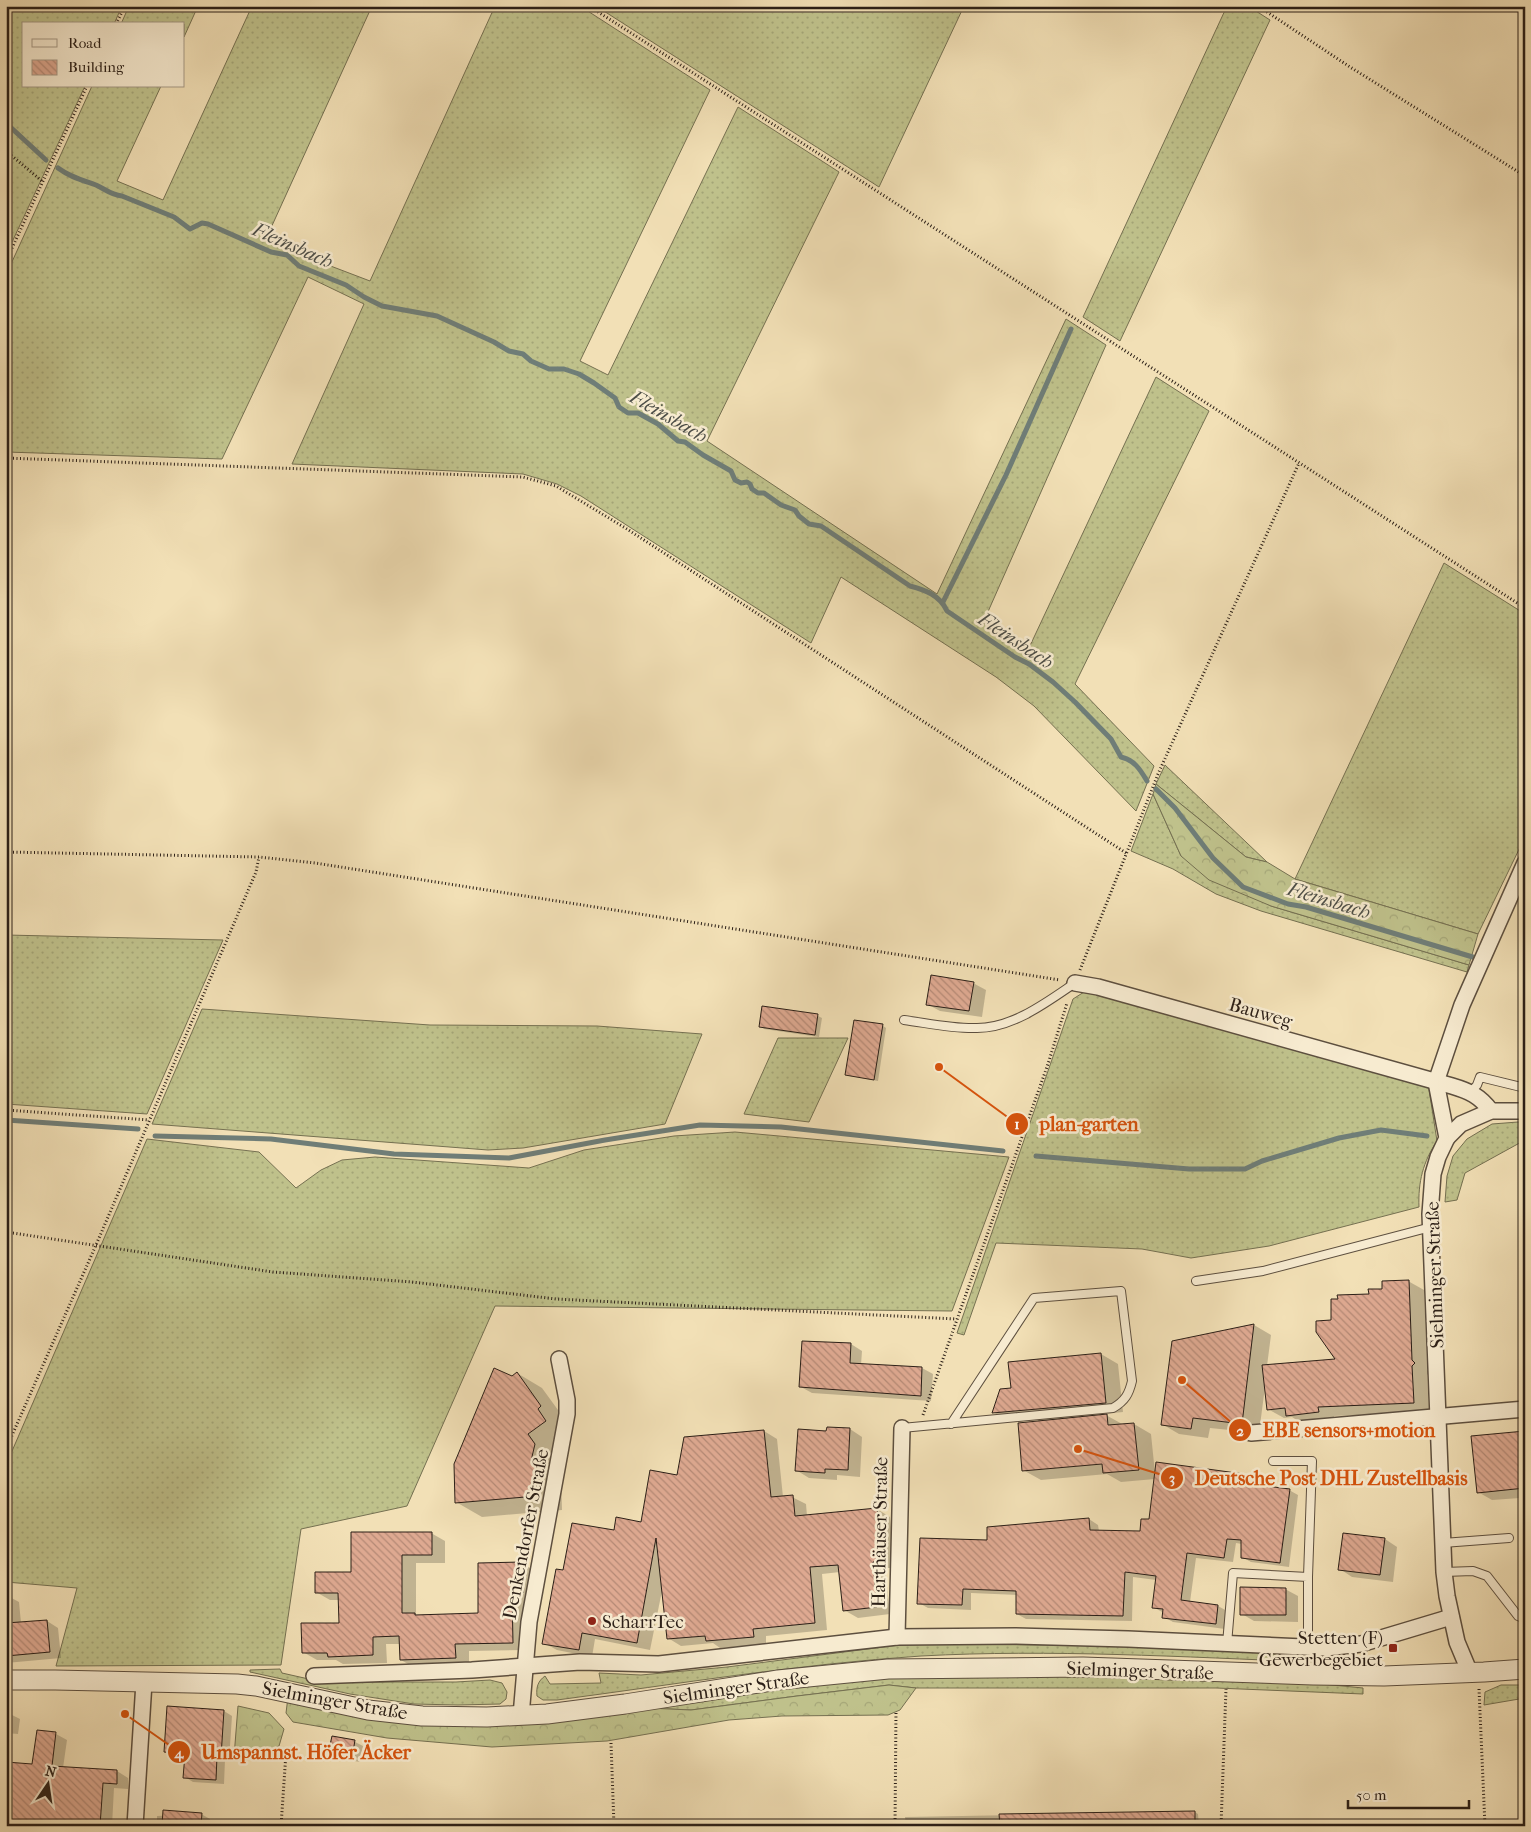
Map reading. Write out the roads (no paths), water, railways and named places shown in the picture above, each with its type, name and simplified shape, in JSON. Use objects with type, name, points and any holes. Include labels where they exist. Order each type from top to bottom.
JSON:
[{"type":"street","points":[[1447,1138],[1436,1082],[1462,1005],[1525,863]]},
{"type":"street","name":"Bauweg","points":[[1075,983],[1098,987],[1472,1092]]},
{"type":"street","points":[[1472,1092],[1483,1101],[1490,1111]]},
{"type":"street","name":"Sielminger Straße","points":[[1470,1673],[1457,1642],[1444,1572],[1431,1195],[1438,1157],[1447,1138],[1461,1124],[1490,1111],[1525,1111]]},
{"type":"street","name":"Denkendorfer Straße","points":[[521,1716],[530,1614],[565,1431],[567,1400],[559,1359]]},
{"type":"street","points":[[1251,1433],[1525,1409]]},
{"type":"street","name":"Harthäuser Straße","points":[[897,1637],[902,1428]]},
{"type":"street","name":"Sielminger Straße","points":[[314,1676],[472,1670],[580,1662],[659,1664],[897,1637],[1015,1636],[1326,1648],[1361,1644],[1451,1617]]},
{"type":"street","name":"Sielminger Straße","points":[[6,1680],[237,1684],[256,1686],[340,1705],[422,1716],[487,1718],[625,1704],[778,1680],[888,1669],[1083,1667],[1384,1676],[1525,1669]]},
{"type":"street","points":[[135,1826],[144,1682]]},
{"type":"lane","points":[[904,1020],[977,1028],[994,1026],[1027,1012],[1075,983]]},
{"type":"lane","points":[[1472,1092],[1480,1077],[1525,1088]]},
{"type":"lane","points":[[1196,1281],[1263,1271],[1431,1227]]},
{"type":"lane","points":[[902,1428],[952,1424],[1113,1408],[1129,1394],[1132,1381],[1121,1291],[1034,1298],[952,1424]]},
{"type":"lane","points":[[1272,1461],[1312,1461],[1308,1577],[1308,1648]]},
{"type":"lane","points":[[1443,1544],[1509,1538]]},
{"type":"lane","points":[[1444,1572],[1473,1571],[1487,1576],[1518,1616],[1525,1619]]},
{"type":"lane","points":[[1227,1644],[1233,1573],[1308,1577]]},
{"type":"waterway","name":"Fleinsbach","points":[[6,123],[46,160]]},
{"type":"waterway","name":"Fleinsbach","points":[[58,168],[111,193],[174,217],[190,229],[202,223],[208,224],[271,252],[287,255],[299,266],[346,285],[382,306],[437,316],[494,342],[509,351],[523,354],[531,361],[549,369],[564,369],[579,374],[615,398],[619,407],[628,413],[638,413],[658,424],[678,441],[685,442],[731,471],[735,480],[741,483],[747,482],[758,493],[764,493],[781,505],[795,510],[809,524],[821,526],[910,586],[926,591],[936,597],[947,611],[1015,657],[1029,664],[1053,682],[1111,739],[1121,757],[1130,760],[1147,781]]},
{"type":"waterway","points":[[943,602],[1006,475],[1071,329]]},
{"type":"waterway","name":"Fleinsbach","points":[[1156,789],[1175,808],[1213,858],[1243,887],[1288,904],[1306,907],[1476,958]]},
{"type":"waterway","points":[[6,1120],[138,1129]]},
{"type":"waterway","points":[[155,1136],[271,1139],[394,1154],[509,1158],[700,1125],[781,1127],[1003,1151]]},
{"type":"waterway","points":[[1036,1156],[1189,1169],[1245,1169],[1262,1161],[1339,1138],[1381,1130],[1427,1136]]},
{"type":"place","name":"plan-garten","points":[[939,1067]]},
{"type":"place","name":"EBE sensors+motion","points":[[1182,1380]]},
{"type":"place","name":"Deutsche Post DHL Zustellbasis","points":[[1078,1449]]},
{"type":"place","name":"ScharrTec","points":[[592,1621]]},
{"type":"place","name":"Stetten (F) Gewerbegebiet","points":[[1393,1648]]},
{"type":"place","name":"Umspannst. Höfer Äcker","points":[[125,1714]]}]
